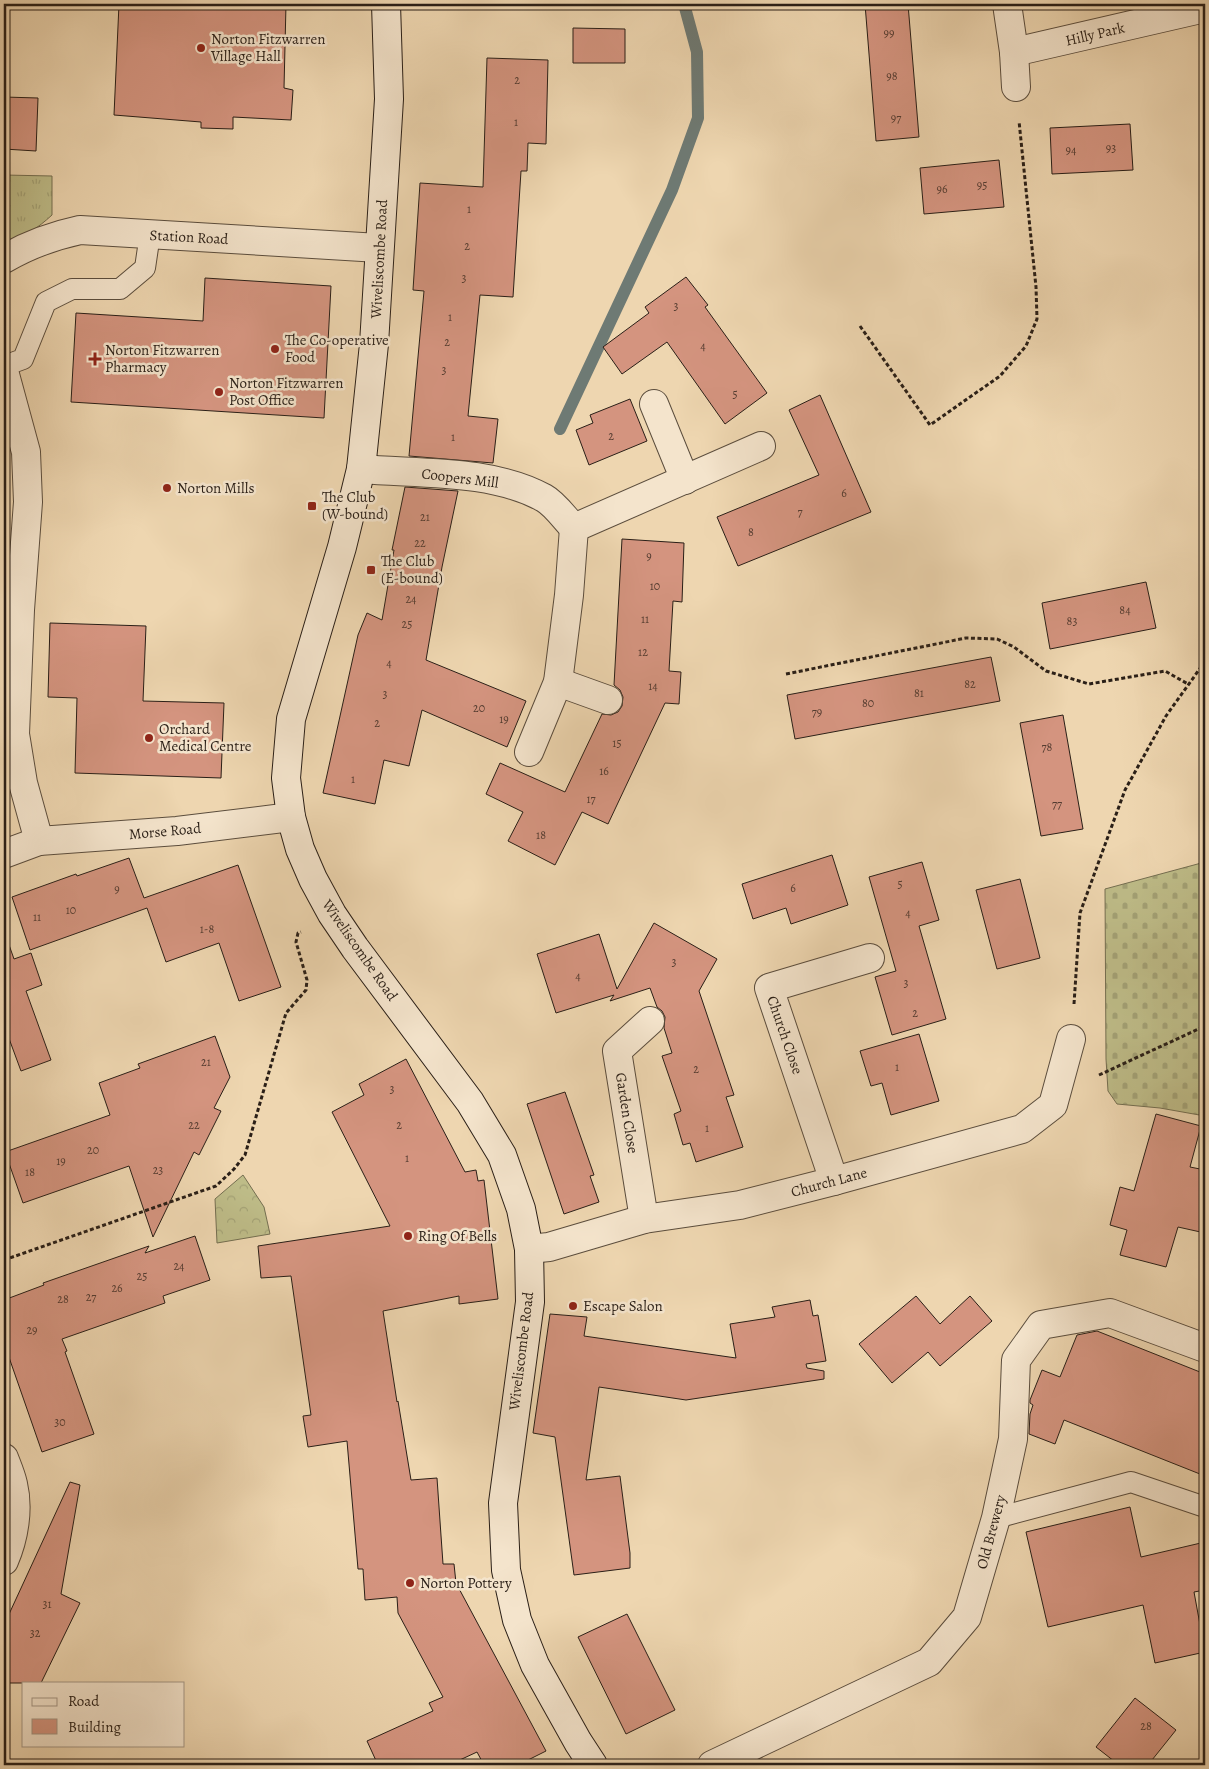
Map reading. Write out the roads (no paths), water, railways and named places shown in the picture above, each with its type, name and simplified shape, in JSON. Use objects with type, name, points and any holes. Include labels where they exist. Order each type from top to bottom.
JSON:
[{"type":"street","name":"Wiveliscombe Road","points":[[386,4],[389,99],[374,344],[361,469],[342,547],[291,719],[286,778],[291,816],[300,849],[313,879],[332,914],[470,1102],[502,1155],[521,1209],[529,1249],[530,1302],[503,1503],[506,1570],[516,1620],[535,1665],[593,1765]]},
{"type":"street","points":[[1007,4],[1014,52],[1016,87]]},
{"type":"street","name":"Hilly Park","points":[[1014,52],[1205,8]]},
{"type":"street","name":"Station Road","points":[[4,259],[24,248],[56,235],[80,230],[379,248]]},
{"type":"street","points":[[4,371],[26,452],[28,502],[12,610],[15,734],[23,783],[39,841]]},
{"type":"street","points":[[654,404],[685,480]]},
{"type":"street","points":[[529,752],[558,682],[569,595],[574,528],[761,446]]},
{"type":"street","name":"Coopers Mill","points":[[361,469],[497,480],[546,499],[574,528]]},
{"type":"street","points":[[558,682],[608,700]]},
{"type":"street","name":"Morse Road","points":[[4,854],[39,841],[177,831],[291,816]]},
{"type":"street","name":"Church Close","points":[[834,1181],[769,988],[870,958]]},
{"type":"street","name":"Garden Close","points":[[644,1219],[616,1051],[650,1021]]},
{"type":"street","name":"Church Lane","points":[[529,1249],[549,1247],[644,1219],[740,1205],[1022,1129],[1053,1105],[1071,1038]]},
{"type":"street","name":"Old Brewery","points":[[712,1765],[929,1662],[967,1617],[996,1518],[1013,1439],[1016,1360],[1041,1325],[1110,1313],[1205,1348]]},
{"type":"street","points":[[4,1458],[13,1484],[15,1500],[13,1532],[4,1561]]},
{"type":"lane","points":[[4,366],[23,359],[46,302],[72,289],[120,288],[145,268],[150,234]]},
{"type":"lane","points":[[996,1518],[1132,1482],[1205,1507]]},
{"type":"waterway","points":[[560,429],[672,190],[698,118],[697,52],[684,4]]},
{"type":"place","name":"Norton Fitzwarren Village Hall","points":[[201,48]]},
{"type":"place","name":"The Co-operative Food","points":[[275,349]]},
{"type":"place","name":"Norton Fitzwarren Pharmacy","points":[[95,359]]},
{"type":"place","name":"Norton Fitzwarren Post Office","points":[[219,392]]},
{"type":"place","name":"Norton Mills","points":[[167,488]]},
{"type":"place","name":"The Club (W-bound)","points":[[312,506]]},
{"type":"place","name":"The Club (E-bound)","points":[[371,570]]},
{"type":"place","name":"Orchard Medical Centre","points":[[149,738]]},
{"type":"place","name":"Ring Of Bells","points":[[408,1236]]},
{"type":"place","name":"Escape Salon","points":[[573,1306]]},
{"type":"place","name":"Norton Pottery","points":[[410,1583]]}]
